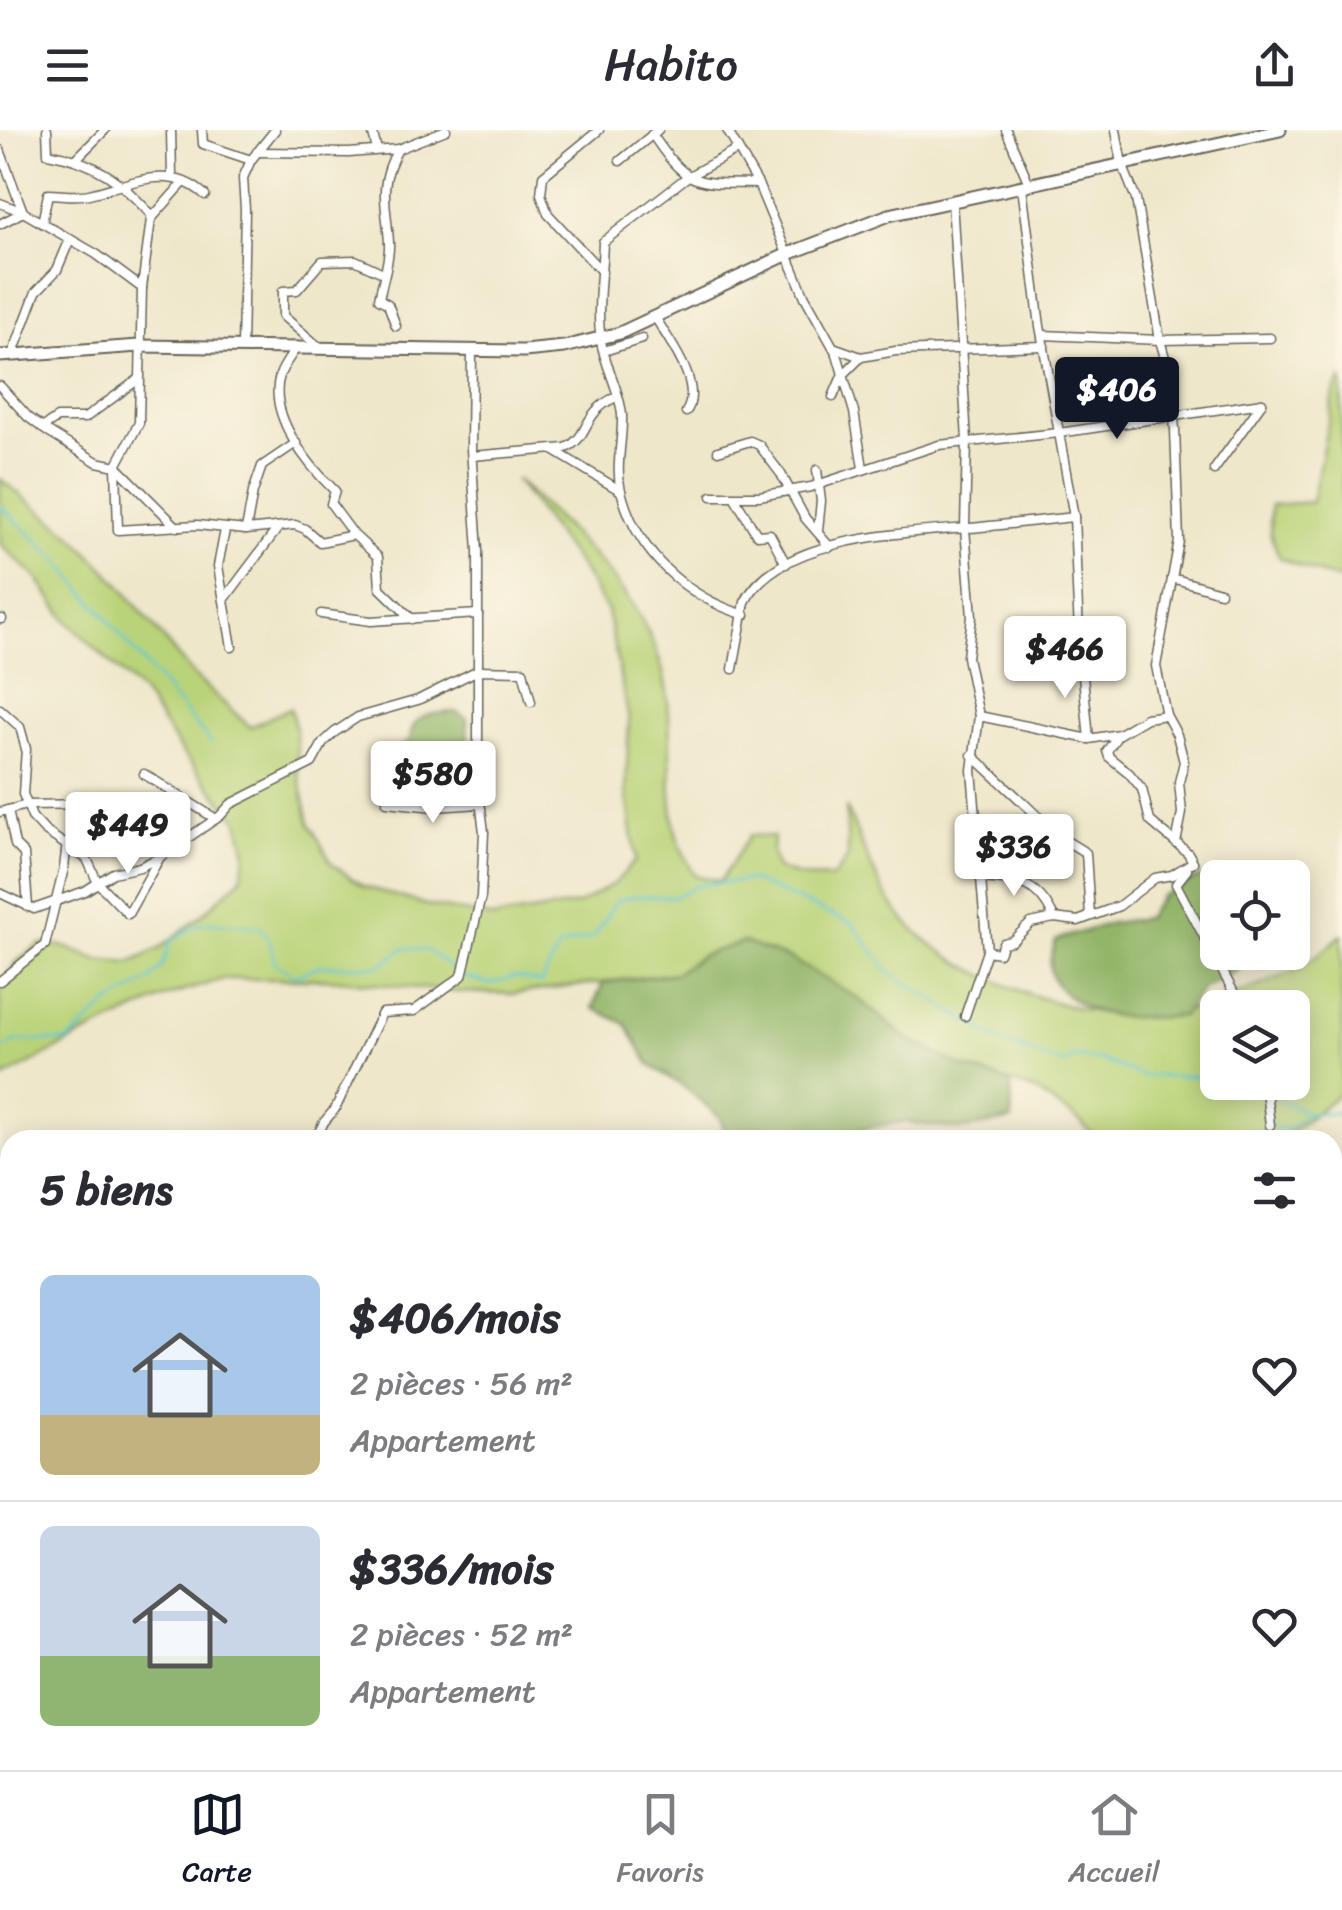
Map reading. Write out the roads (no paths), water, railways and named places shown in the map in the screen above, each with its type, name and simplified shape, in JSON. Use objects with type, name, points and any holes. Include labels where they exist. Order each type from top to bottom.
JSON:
[{"type":"street","points":[[47,130],[48,153],[77,158],[123,183],[154,217]]},
{"type":"street","points":[[77,158],[105,130]]},
{"type":"street","points":[[171,130],[172,176]]},
{"type":"street","points":[[202,130],[204,144],[254,156],[398,149],[446,130]]},
{"type":"street","points":[[242,347],[246,210],[243,185],[254,156],[275,130]]},
{"type":"street","points":[[372,130],[377,150]]},
{"type":"street","points":[[600,130],[544,176],[541,194],[548,214],[602,272]]},
{"type":"street","points":[[728,130],[758,184],[805,297],[840,362],[854,412],[863,468]]},
{"type":"street","points":[[1006,130],[1026,186],[1042,334],[1074,517],[1089,740]]},
{"type":"street","points":[[1116,130],[1122,164],[1136,199],[1174,418],[1178,541],[1156,666],[1166,715],[1177,734],[1184,762],[1179,782],[1182,813],[1176,843]]},
{"type":"street","points":[[602,345],[788,254],[888,215],[1280,130]]},
{"type":"street","points":[[620,162],[655,132],[673,166],[687,177],[706,183],[758,184]]},
{"type":"street","points":[[396,326],[388,304],[379,299],[389,246],[384,186],[398,149]]},
{"type":"street","points":[[0,150],[4,171],[23,212]]},
{"type":"street","points":[[737,150],[687,177],[602,242],[602,345],[622,417],[621,491],[630,513],[662,569],[718,606],[745,615]]},
{"type":"street","points":[[42,223],[48,194],[86,195],[123,183],[172,176],[205,195]]},
{"type":"street","points":[[184,182],[154,217],[142,288],[139,422],[116,466],[118,530],[210,526],[246,530],[295,525],[320,542],[354,535]]},
{"type":"street","points":[[952,201],[972,617],[967,657],[979,716],[972,754],[987,950],[965,1016]]},
{"type":"street","points":[[0,203],[70,239],[142,288]]},
{"type":"street","points":[[0,224],[23,212]]},
{"type":"street","points":[[70,239],[57,270],[36,292],[6,356],[140,346],[524,350],[642,339]]},
{"type":"street","points":[[320,348],[283,316],[283,291],[297,290],[322,261],[355,260],[383,273]]},
{"type":"street","points":[[656,317],[690,383],[690,406],[686,412]]},
{"type":"street","points":[[1042,334],[1160,340],[1270,338]]},
{"type":"street","points":[[833,347],[861,357],[896,351],[1044,346]]},
{"type":"street","points":[[296,348],[280,375],[279,389],[288,429],[310,468],[336,491],[331,504],[354,535],[378,557],[380,588],[412,619]]},
{"type":"street","points":[[320,1130],[336,1109],[382,1013],[414,1011],[462,976],[481,897],[484,832],[480,804],[472,350]]},
{"type":"street","points":[[833,397],[842,376],[861,357]]},
{"type":"street","points":[[42,428],[57,418],[85,418],[139,379]]},
{"type":"street","points":[[0,386],[42,428],[97,462],[116,466],[178,527]]},
{"type":"street","points":[[472,456],[554,450],[576,444],[590,415],[616,397]]},
{"type":"street","points":[[712,496],[735,498],[818,486],[916,451],[966,440],[1059,432],[1262,404],[1214,470]]},
{"type":"street","points":[[718,451],[750,441],[760,444],[804,518],[830,547]]},
{"type":"street","points":[[246,530],[252,492],[262,466],[296,443]]},
{"type":"street","points":[[554,450],[621,491]]},
{"type":"street","points":[[817,470],[818,531]]},
{"type":"street","points":[[735,498],[757,534],[770,534],[786,564]]},
{"type":"street","points":[[733,668],[750,592],[762,579],[800,556],[877,536],[1074,517]]},
{"type":"street","points":[[224,600],[278,528]]},
{"type":"street","points":[[225,530],[218,566],[232,647]]},
{"type":"street","points":[[1172,578],[1220,592]]},
{"type":"street","points":[[322,614],[371,621],[478,614]]},
{"type":"street","points":[[0,893],[28,907],[56,904],[112,873],[140,867],[216,819],[231,804],[312,763],[335,732],[358,717],[418,700],[478,670],[523,671],[531,702]]},
{"type":"street","points":[[0,708],[20,727],[26,749],[22,794],[32,817],[87,859],[98,883],[128,914],[160,857]]},
{"type":"street","points":[[979,716],[1089,740],[1120,734],[1146,718],[1166,715]]},
{"type":"street","points":[[1120,734],[1108,751],[1108,758],[1130,773],[1142,789],[1147,817],[1193,862]]},
{"type":"street","points":[[972,754],[1060,837],[1086,852],[1090,916]]},
{"type":"street","points":[[144,774],[216,819]]},
{"type":"street","points":[[387,802],[434,807],[480,804]]},
{"type":"street","points":[[28,907],[24,854],[15,844],[4,811],[27,805],[96,804],[118,826],[152,821]]},
{"type":"street","points":[[0,982],[46,946],[66,843]]},
{"type":"street","points":[[987,950],[998,952],[1003,943],[1012,941],[1031,923],[1054,918],[1078,921],[1119,906],[1155,878],[1172,876],[1193,862]]},
{"type":"street","points":[[1193,862],[1176,884],[1231,990]]},
{"type":"street","points":[[980,878],[1021,881],[1040,894],[1054,918]]},
{"type":"street","points":[[1267,1100],[1270,1125]]},
{"type":"waterway","points":[[0,506],[58,560],[211,743]]},
{"type":"waterway","points":[[0,1050],[17,1041],[69,1041],[107,1005],[151,979],[163,966],[170,942],[192,927],[208,922],[260,927],[270,941],[275,964],[296,976],[320,965],[380,966],[404,948],[427,950],[462,976],[489,984],[516,977],[541,983],[559,947],[594,937],[616,901],[636,896],[674,897],[699,885],[750,880],[853,924],[890,973],[1002,1042],[1065,1064],[1073,1057],[1101,1060],[1143,1076],[1200,1076]]},
{"type":"waterway","points":[[1281,1100],[1308,1113],[1342,1114]]},
{"type":"waterway","points":[[1286,1130],[1308,1114]]},
{"type":"waterway","points":[[1264,1130],[1270,1125],[1286,1130]]}]
